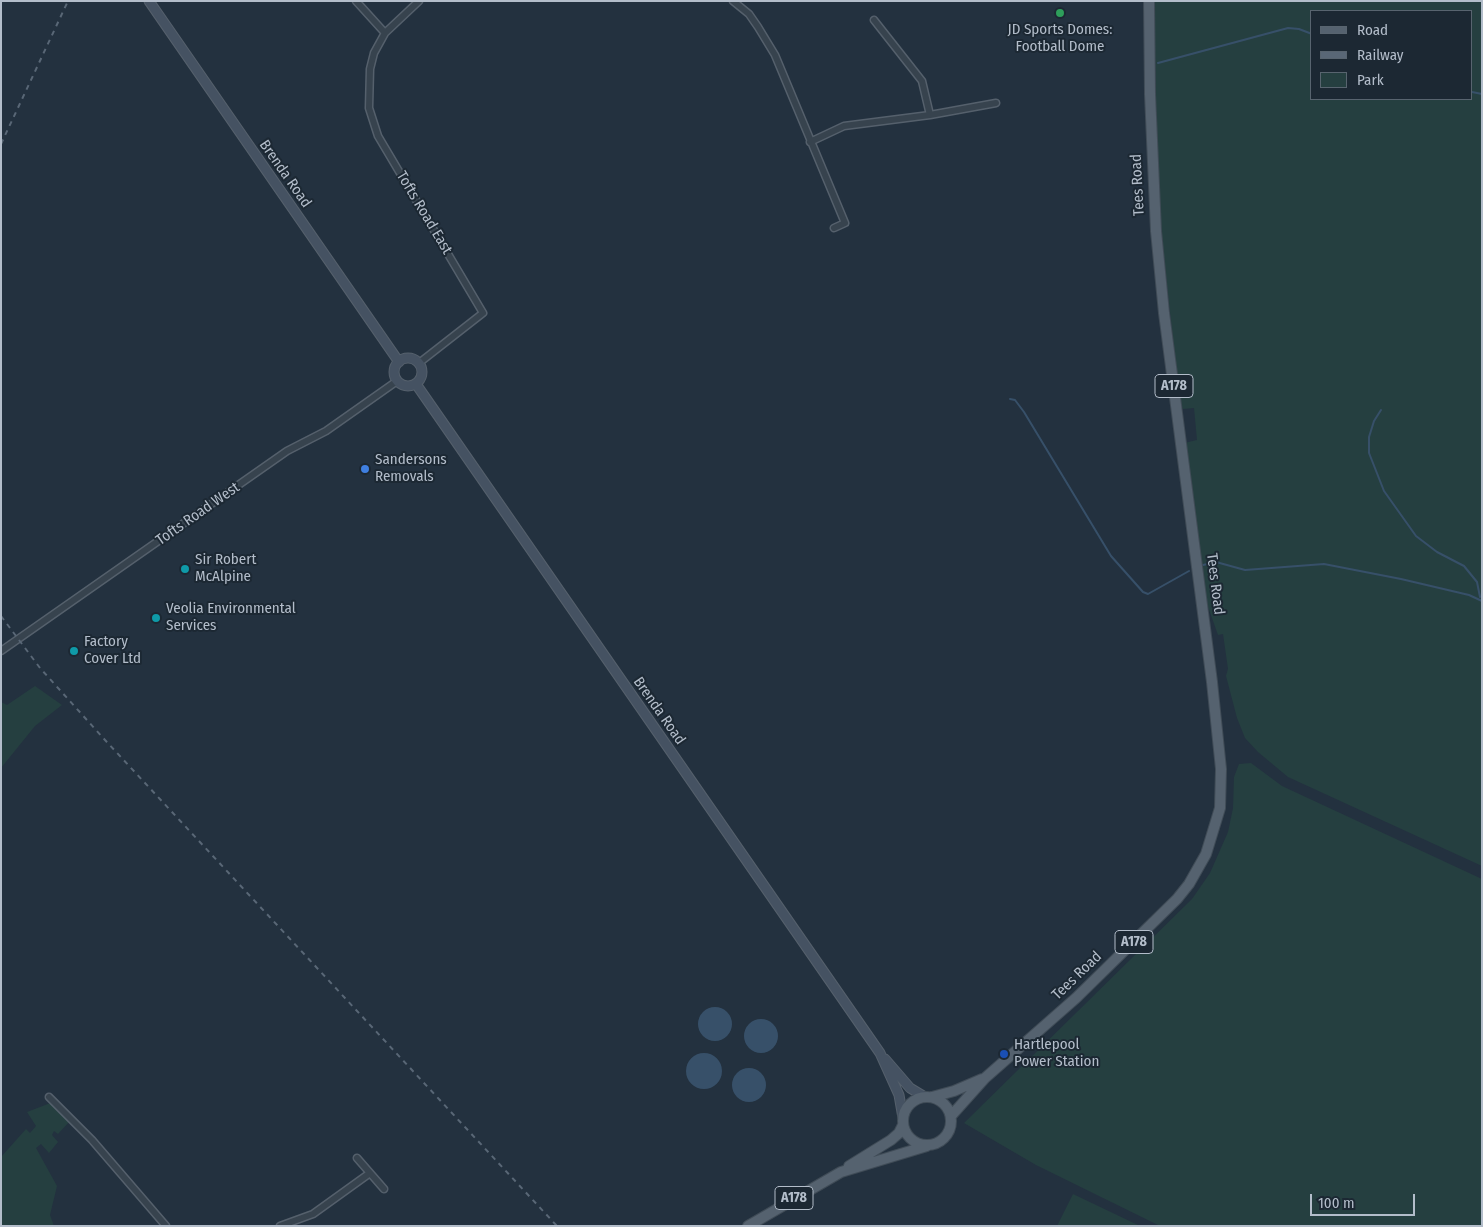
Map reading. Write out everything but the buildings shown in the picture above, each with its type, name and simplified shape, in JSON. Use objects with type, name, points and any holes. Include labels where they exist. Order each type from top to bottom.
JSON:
[{"type":"main road","name":"Brenda Road","points":[[149,1],[399,362]]},
{"type":"main road","name":"Tees Road","points":[[951,1116],[985,1078],[1076,998],[1177,900],[1189,884],[1206,854],[1220,808],[1221,769],[1212,682],[1165,322],[1156,231],[1150,112],[1149,1]]},
{"type":"main road","points":[[405,359],[413,359],[419,363],[422,373],[416,384],[411,386],[403,385],[397,381],[394,368],[399,362],[405,359]]},
{"type":"main road","name":"Brenda Road","points":[[416,384],[880,1053],[910,1088],[927,1097]]},
{"type":"main road","name":"Brenda Road","points":[[880,1053],[899,1095],[903,1121]]},
{"type":"main road","name":"Tees Road","points":[[927,1097],[954,1091],[985,1078]]},
{"type":"main road","points":[[927,1097],[939,1100],[947,1107],[951,1116]]},
{"type":"main road","name":"A178","points":[[748,1226],[841,1172],[891,1140],[899,1133],[907,1108],[914,1101],[927,1097]]},
{"type":"main road","name":"A178","points":[[841,1172],[939,1142],[945,1138],[952,1124],[951,1116]]},
{"type":"main road","points":[[903,1121],[909,1138],[927,1146]]},
{"type":"street","points":[[356,1],[385,33],[419,1]]},
{"type":"street","points":[[733,1],[749,14],[766,39],[844,223],[834,228]]},
{"type":"street","points":[[874,20],[922,81],[930,115]]},
{"type":"street","name":"Tofts Road East","points":[[385,33],[374,53],[370,69],[368,90],[372,123],[483,313],[419,363]]},
{"type":"street","points":[[810,142],[844,126],[930,115],[996,103]]},
{"type":"street","name":"Tofts Road West","points":[[1,651],[287,451],[326,431],[397,381]]},
{"type":"street","points":[[49,1097],[92,1140],[166,1226]]},
{"type":"street","points":[[357,1158],[384,1189]]},
{"type":"street","points":[[280,1226],[313,1214],[370,1173]]},
{"type":"green space","points":[[1154,1],[1482,1],[1482,866],[1288,777],[1258,752],[1245,738],[1237,718],[1226,676],[1228,669],[1223,634],[1218,635],[1207,604],[1184,443],[1197,440],[1194,408],[1183,409],[1180,404],[1158,202]]},
{"type":"green space","points":[[35,686],[62,705],[35,726],[1,768],[1,702],[7,705]]},
{"type":"green space","points":[[1251,763],[1282,786],[1482,879],[1482,1226],[1160,1226],[1036,1165],[964,1123],[1192,899],[1210,873],[1228,832],[1233,808],[1234,777],[1239,764]]},
{"type":"green space","points":[[53,1102],[70,1121],[58,1134],[54,1131],[52,1135],[58,1142],[49,1153],[41,1144],[36,1148],[57,1186],[50,1215],[54,1226],[1,1226],[1,1157],[26,1129],[30,1133],[36,1126],[27,1112]]},
{"type":"green space","points":[[1073,1194],[1140,1226],[1057,1226]]},
{"type":"water","points":[[715,1007],[722,1008],[727,1012],[731,1017],[731,1031],[727,1036],[722,1040],[715,1041],[708,1040],[703,1036],[699,1031],[698,1024],[699,1017],[703,1012],[708,1008]]},
{"type":"water","points":[[761,1019],[768,1020],[773,1024],[777,1029],[777,1043],[773,1048],[768,1052],[761,1053],[754,1052],[749,1048],[745,1043],[744,1036],[745,1029],[749,1024],[754,1020]]},
{"type":"water","points":[[704,1053],[711,1054],[717,1058],[721,1064],[721,1078],[717,1084],[711,1088],[704,1089],[697,1088],[691,1084],[687,1078],[686,1071],[687,1064],[691,1058],[697,1054]]},
{"type":"water","points":[[749,1068],[761,1073],[766,1085],[761,1097],[749,1102],[737,1097],[732,1085],[737,1073]]},
{"type":"waterway","points":[[1158,63],[1288,28],[1299,29],[1310,33]]},
{"type":"waterway","points":[[1473,92],[1482,94]]},
{"type":"waterway","points":[[1010,399],[1015,400],[1024,412],[1111,556],[1143,592],[1148,594],[1189,571]]},
{"type":"waterway","points":[[1381,410],[1374,421],[1369,437],[1369,453],[1384,491],[1416,536],[1437,552],[1464,566],[1477,582],[1480,597]]},
{"type":"waterway","points":[[1203,565],[1216,562],[1245,570],[1324,564],[1401,579],[1469,595],[1482,601]]},
{"type":"railway","points":[[1,144],[68,1]]},
{"type":"railway","points":[[1,616],[40,668],[105,740],[557,1226]]},
{"type":"place","name":"JD Sports Domes: Football Dome","points":[[1060,13]]},
{"type":"place","name":"Sandersons Removals","points":[[365,469]]},
{"type":"place","name":"Sir Robert McAlpine","points":[[185,569]]},
{"type":"place","name":"Veolia Environmental Services","points":[[156,618]]},
{"type":"place","name":"Factory Cover Ltd","points":[[74,651]]},
{"type":"place","name":"Hartlepool Power Station","points":[[1004,1054]]}]
